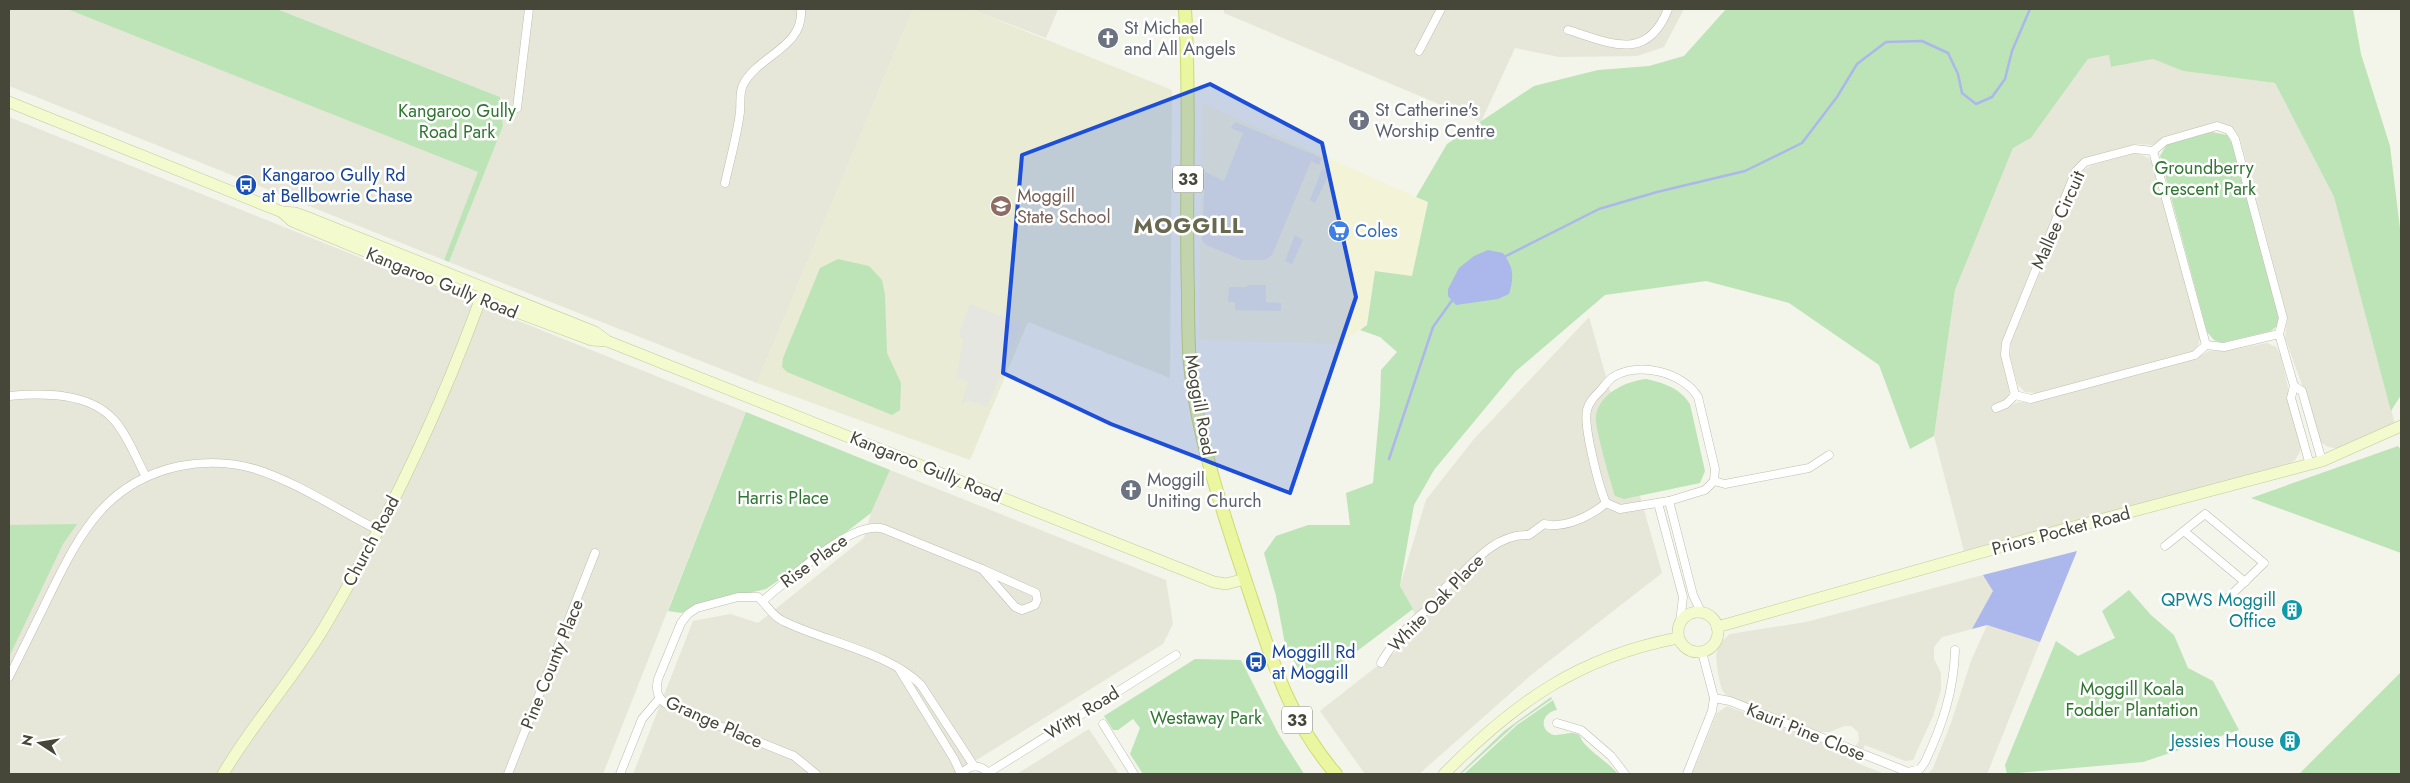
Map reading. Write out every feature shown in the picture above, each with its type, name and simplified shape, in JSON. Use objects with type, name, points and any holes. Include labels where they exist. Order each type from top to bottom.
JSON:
[{"type":"main road","name":"Moggill Road","points":[[1185,9],[1189,97],[1186,244],[1190,365],[1199,422],[1270,658],[1293,714],[1318,754],[1336,774]]},
{"type":"main road","name":"Kangaroo Gully Road","points":[[9,102],[282,212],[292,221],[482,294],[592,340],[607,341],[1214,582],[1226,584],[1245,579]]},
{"type":"main road","name":"Church Road","points":[[223,774],[328,621],[378,530],[427,433],[482,294]]},
{"type":"main road","name":"Priors Pocket Road","points":[[1717,628],[2043,535],[2322,461],[2401,426]]},
{"type":"main road","points":[[1701,612],[1712,618],[1717,628],[1715,642],[1702,652],[1688,649],[1678,638],[1680,622],[1692,613],[1701,612]]},
{"type":"main road","points":[[1444,774],[1498,722],[1556,681],[1612,655],[1678,638]]},
{"type":"street","points":[[518,108],[529,9]]},
{"type":"street","points":[[725,183],[740,111],[742,86],[754,71],[792,38],[802,22],[801,9]]},
{"type":"street","points":[[1419,51],[1441,9]]},
{"type":"street","points":[[1568,30],[1607,43],[1630,45],[1644,42],[1655,33],[1668,9]]},
{"type":"street","points":[[2206,345],[2154,151],[2164,141],[2217,126],[2229,130],[2235,139],[2283,318],[2280,334],[2294,386],[2291,398],[2310,464]]},
{"type":"street","name":"Mallee Circuit","points":[[2015,395],[2006,355],[2006,343],[2076,171],[2085,162],[2134,149],[2154,151]]},
{"type":"street","points":[[1996,408],[2006,404],[2015,395],[2031,399],[2195,355],[2206,345],[2224,347],[2280,334]]},
{"type":"street","points":[[1647,369],[1657,370],[1688,385],[1698,397],[1715,469],[1714,481],[1705,490],[1669,501],[1620,509],[1606,503],[1587,426],[1587,412],[1590,402],[1612,377],[1647,369]]},
{"type":"street","points":[[2294,386],[2302,391],[2322,461]]},
{"type":"street","points":[[9,396],[40,393],[86,401],[113,419],[146,477]]},
{"type":"street","points":[[1714,481],[1725,484],[1809,468],[1828,455]]},
{"type":"street","points":[[9,678],[79,537],[102,508],[129,486],[146,477],[191,464],[220,463],[244,466],[281,480],[378,530]]},
{"type":"street","points":[[1669,501],[1693,595],[1701,612]]},
{"type":"street","name":"White Oak Place","points":[[1381,662],[1390,648],[1430,607],[1439,603],[1446,587],[1455,581],[1478,557],[1495,545],[1519,535],[1529,535],[1544,524],[1551,526],[1592,515],[1606,503]]},
{"type":"street","points":[[1658,503],[1683,597],[1680,622]]},
{"type":"street","points":[[2164,546],[2205,514],[2264,563],[2226,600]]},
{"type":"street","name":"Rise Place","points":[[763,601],[849,534],[870,527],[884,529],[982,569],[1036,593],[1037,600],[1035,605],[1022,610],[1015,607],[982,569]]},
{"type":"street","points":[[2184,531],[2245,582]]},
{"type":"street","name":"Pine County Place","points":[[508,774],[596,553]]},
{"type":"street","name":"Grange Place","points":[[763,601],[758,597],[748,596],[697,608],[688,614],[681,622],[656,687],[660,699],[670,706],[794,756],[816,774]]},
{"type":"street","points":[[763,601],[774,616],[782,621],[899,669],[914,678],[921,685],[974,766],[966,769],[961,774],[954,759],[899,669]]},
{"type":"street","name":"Kauri Pine Close","points":[[1714,698],[1730,701],[1908,772],[1920,769],[1925,762],[1944,716],[1955,677],[1955,650]]},
{"type":"street","points":[[1687,774],[1712,711],[1714,698],[1702,652]]},
{"type":"street","name":"Witty Road","points":[[974,766],[982,768],[989,774],[1176,655]]},
{"type":"street","points":[[620,774],[642,719],[660,699]]},
{"type":"street","points":[[1557,723],[1581,730],[1610,756],[1625,774]]},
{"type":"street","points":[[1103,724],[1134,774]]},
{"type":"highlighted area","points":[[1210,84],[1322,143],[1356,297],[1290,493],[1111,424],[1003,373],[1022,155]]},
{"type":"shaded area","points":[[9,9],[67,9],[479,172],[444,260],[9,86]]},
{"type":"shaded area","points":[[277,9],[913,9],[757,383],[449,262],[503,126],[500,97]]},
{"type":"shaded area","name":"Moggill State School","points":[[913,9],[970,9],[1172,90],[1170,378],[1028,322],[970,460],[757,383]]},
{"type":"shaded area","points":[[970,9],[1058,9],[1046,38]]},
{"type":"shaded area","points":[[1224,9],[1684,9],[1664,47],[1637,56],[1559,57],[1515,48],[1481,122],[1224,13]]},
{"type":"shaded area","points":[[2109,55],[2112,67],[2153,59],[2183,71],[2275,83],[2334,197],[2395,424],[2340,449],[2328,447],[2318,440],[2305,393],[2285,338],[2287,316],[2240,138],[2234,129],[2225,124],[2212,124],[2167,136],[2152,145],[2136,144],[2088,157],[2079,162],[2071,172],[2003,340],[2001,353],[2010,391],[2007,398],[1995,405],[1998,412],[2018,402],[2035,402],[2192,360],[2209,351],[2225,351],[2267,343],[2276,347],[2281,356],[2301,447],[2299,454],[2288,465],[1964,551],[1934,436],[1955,290],[2013,148],[2031,138],[2088,59]]},
{"type":"shaded area","points":[[1202,103],[1428,202],[1412,276],[1375,270],[1366,325],[1340,344],[1199,340]]},
{"type":"shaded area","points":[[9,117],[746,412],[603,774],[9,774]]},
{"type":"shaded area","points":[[1235,122],[1322,158],[1319,165],[1311,161],[1272,255],[1264,260],[1243,260],[1206,245],[1202,240],[1205,172],[1224,181],[1243,133],[1231,128]]},
{"type":"shaded area","points":[[2136,153],[2149,158],[2154,167],[2200,338],[2198,346],[2192,352],[2141,366],[2037,393],[2025,392],[2018,385],[2016,379],[2010,357],[2011,343],[2078,178],[2082,171],[2092,165]]},
{"type":"shaded area","points":[[1322,169],[1330,172],[1315,203],[1310,200]]},
{"type":"shaded area","points":[[1295,235],[1303,240],[1292,264],[1285,261]]},
{"type":"shaded area","points":[[1247,285],[1266,285],[1266,302],[1281,303],[1281,311],[1235,310],[1235,302],[1228,302],[1229,287],[1247,287]]},
{"type":"shaded area","points":[[970,304],[1022,324],[987,407],[969,401],[961,404],[968,382],[956,378],[963,341],[959,333]]},
{"type":"shaded area","points":[[1589,317],[1662,573],[1531,675],[1419,774],[1365,774],[1320,711],[1423,630],[1400,586],[1426,500],[1474,439]]},
{"type":"shaded area","points":[[890,470],[1166,580],[1173,624],[1163,644],[954,774],[633,774],[693,621],[730,614],[758,623],[864,538],[871,513]]},
{"type":"shaded area","points":[[1983,575],[1994,591],[1972,629],[1942,637],[1934,647],[1934,659],[1941,673],[1941,690],[1933,716],[1913,760],[1905,761],[1865,745],[1857,763],[1885,774],[1692,774],[1717,713],[1727,706],[1841,750],[1853,749],[1859,741],[1858,732],[1851,726],[1844,726],[1830,732],[1818,732],[1726,695],[1722,690],[1716,656],[1719,644],[1730,634],[1806,622]]},
{"type":"shaded area","points":[[1987,625],[2040,642],[1987,774],[1928,774],[1933,768],[1951,723],[1971,661]]},
{"type":"shaded area","points":[[1089,729],[1119,774],[1017,774]]},
{"type":"green space","name":"Kangaroo Gully Road Park","points":[[67,9],[277,9],[500,97],[503,126],[449,262],[444,260],[478,172]]},
{"type":"green space","points":[[1726,9],[2353,9],[2361,54],[2390,146],[2401,237],[2401,395],[2391,411],[2334,197],[2275,83],[2183,71],[2153,59],[2111,67],[2109,55],[2088,59],[2031,138],[2013,148],[1955,290],[1934,436],[1910,449],[1879,365],[1789,303],[1706,281],[1605,295],[1516,371],[1434,470],[1414,505],[1400,586],[1413,609],[1320,679],[1302,676],[1285,644],[1276,596],[1264,553],[1276,536],[1308,525],[1350,525],[1346,493],[1373,483],[1381,370],[1397,352],[1380,337],[1360,330],[1367,325],[1375,271],[1412,276],[1428,202],[1416,197],[1447,144],[1534,86],[1598,70],[1649,66],[1684,56]]},
{"type":"green space","name":"Groundberry Crescent Park","points":[[2212,132],[2227,135],[2233,146],[2279,319],[2277,326],[2271,331],[2221,343],[2214,340],[2207,332],[2160,156],[2167,144]]},
{"type":"green space","points":[[838,259],[869,266],[882,280],[885,295],[887,353],[901,383],[900,410],[892,415],[787,372],[782,367],[783,358],[820,268]]},
{"type":"green space","points":[[1646,379],[1671,387],[1686,398],[1690,404],[1705,471],[1700,483],[1624,499],[1615,496],[1600,442],[1596,416],[1602,401],[1608,395],[1631,382]]},
{"type":"green space","name":"Harris Place","points":[[746,412],[890,470],[871,513],[824,549],[766,589],[692,606],[682,613],[668,611]]},
{"type":"green space","points":[[2398,446],[2401,450],[2401,553],[2251,498]]},
{"type":"green space","points":[[77,524],[63,544],[9,657],[9,525]]},
{"type":"green space","name":"Moggill Koala Fodder Plantation","points":[[2129,590],[2151,615],[2174,635],[2188,668],[2213,681],[2239,730],[2143,762],[2007,774],[2005,765],[2056,641],[2078,656],[2115,638],[2102,611]]},
{"type":"green space","name":"Westaway Park","points":[[1195,659],[1241,660],[1278,733],[1304,774],[1143,774],[1130,754],[1140,728],[1133,719],[1118,730],[1113,730],[1104,716]]},
{"type":"green space","points":[[2401,672],[2401,774],[2299,774]]},
{"type":"green space","points":[[1551,697],[1552,699],[1516,724],[1459,774],[1504,731]]},
{"type":"green space","points":[[1553,700],[1557,710],[1545,718],[1545,729],[1555,735],[1575,733],[1579,735],[1587,746],[1618,774],[1464,774],[1517,725]]},
{"type":"water","points":[[1488,250],[1503,253],[1509,263],[1512,283],[1509,294],[1498,299],[1456,305],[1448,296],[1448,289],[1459,268],[1474,256]]},
{"type":"water","points":[[2077,551],[2040,642],[1987,625],[1972,629],[1993,591],[1983,575]]},
{"type":"waterway","points":[[1504,257],[1599,209],[1657,192],[1745,171],[1802,143],[1837,97],[1857,64],[1886,42],[1922,41],[1948,53],[1958,74],[1962,93],[1976,104],[1992,97],[2005,79],[2012,51],[2030,9]]},
{"type":"waterway","points":[[1389,459],[1433,327],[1453,299]]},
{"type":"place","name":"St Michael and All Angels","points":[[1108,38]]},
{"type":"place","name":"St Catherine's Worship Centre","points":[[1359,120]]},
{"type":"place","name":"Kangaroo Gully Rd at Bellbowrie Chase","points":[[246,185]]},
{"type":"place","name":"Moggill State School","points":[[1001,206]]},
{"type":"place","name":"Coles","points":[[1339,231]]},
{"type":"place","name":"Moggill Uniting Church","points":[[1131,490]]},
{"type":"place","name":"QPWS Moggill Office","points":[[2292,610]]},
{"type":"place","name":"Moggill Rd at Moggill","points":[[1256,662]]},
{"type":"place","name":"Jessies House","points":[[2290,741]]},
{"type":"district","name":"MOGGILL","points":[[1189,225]]}]
